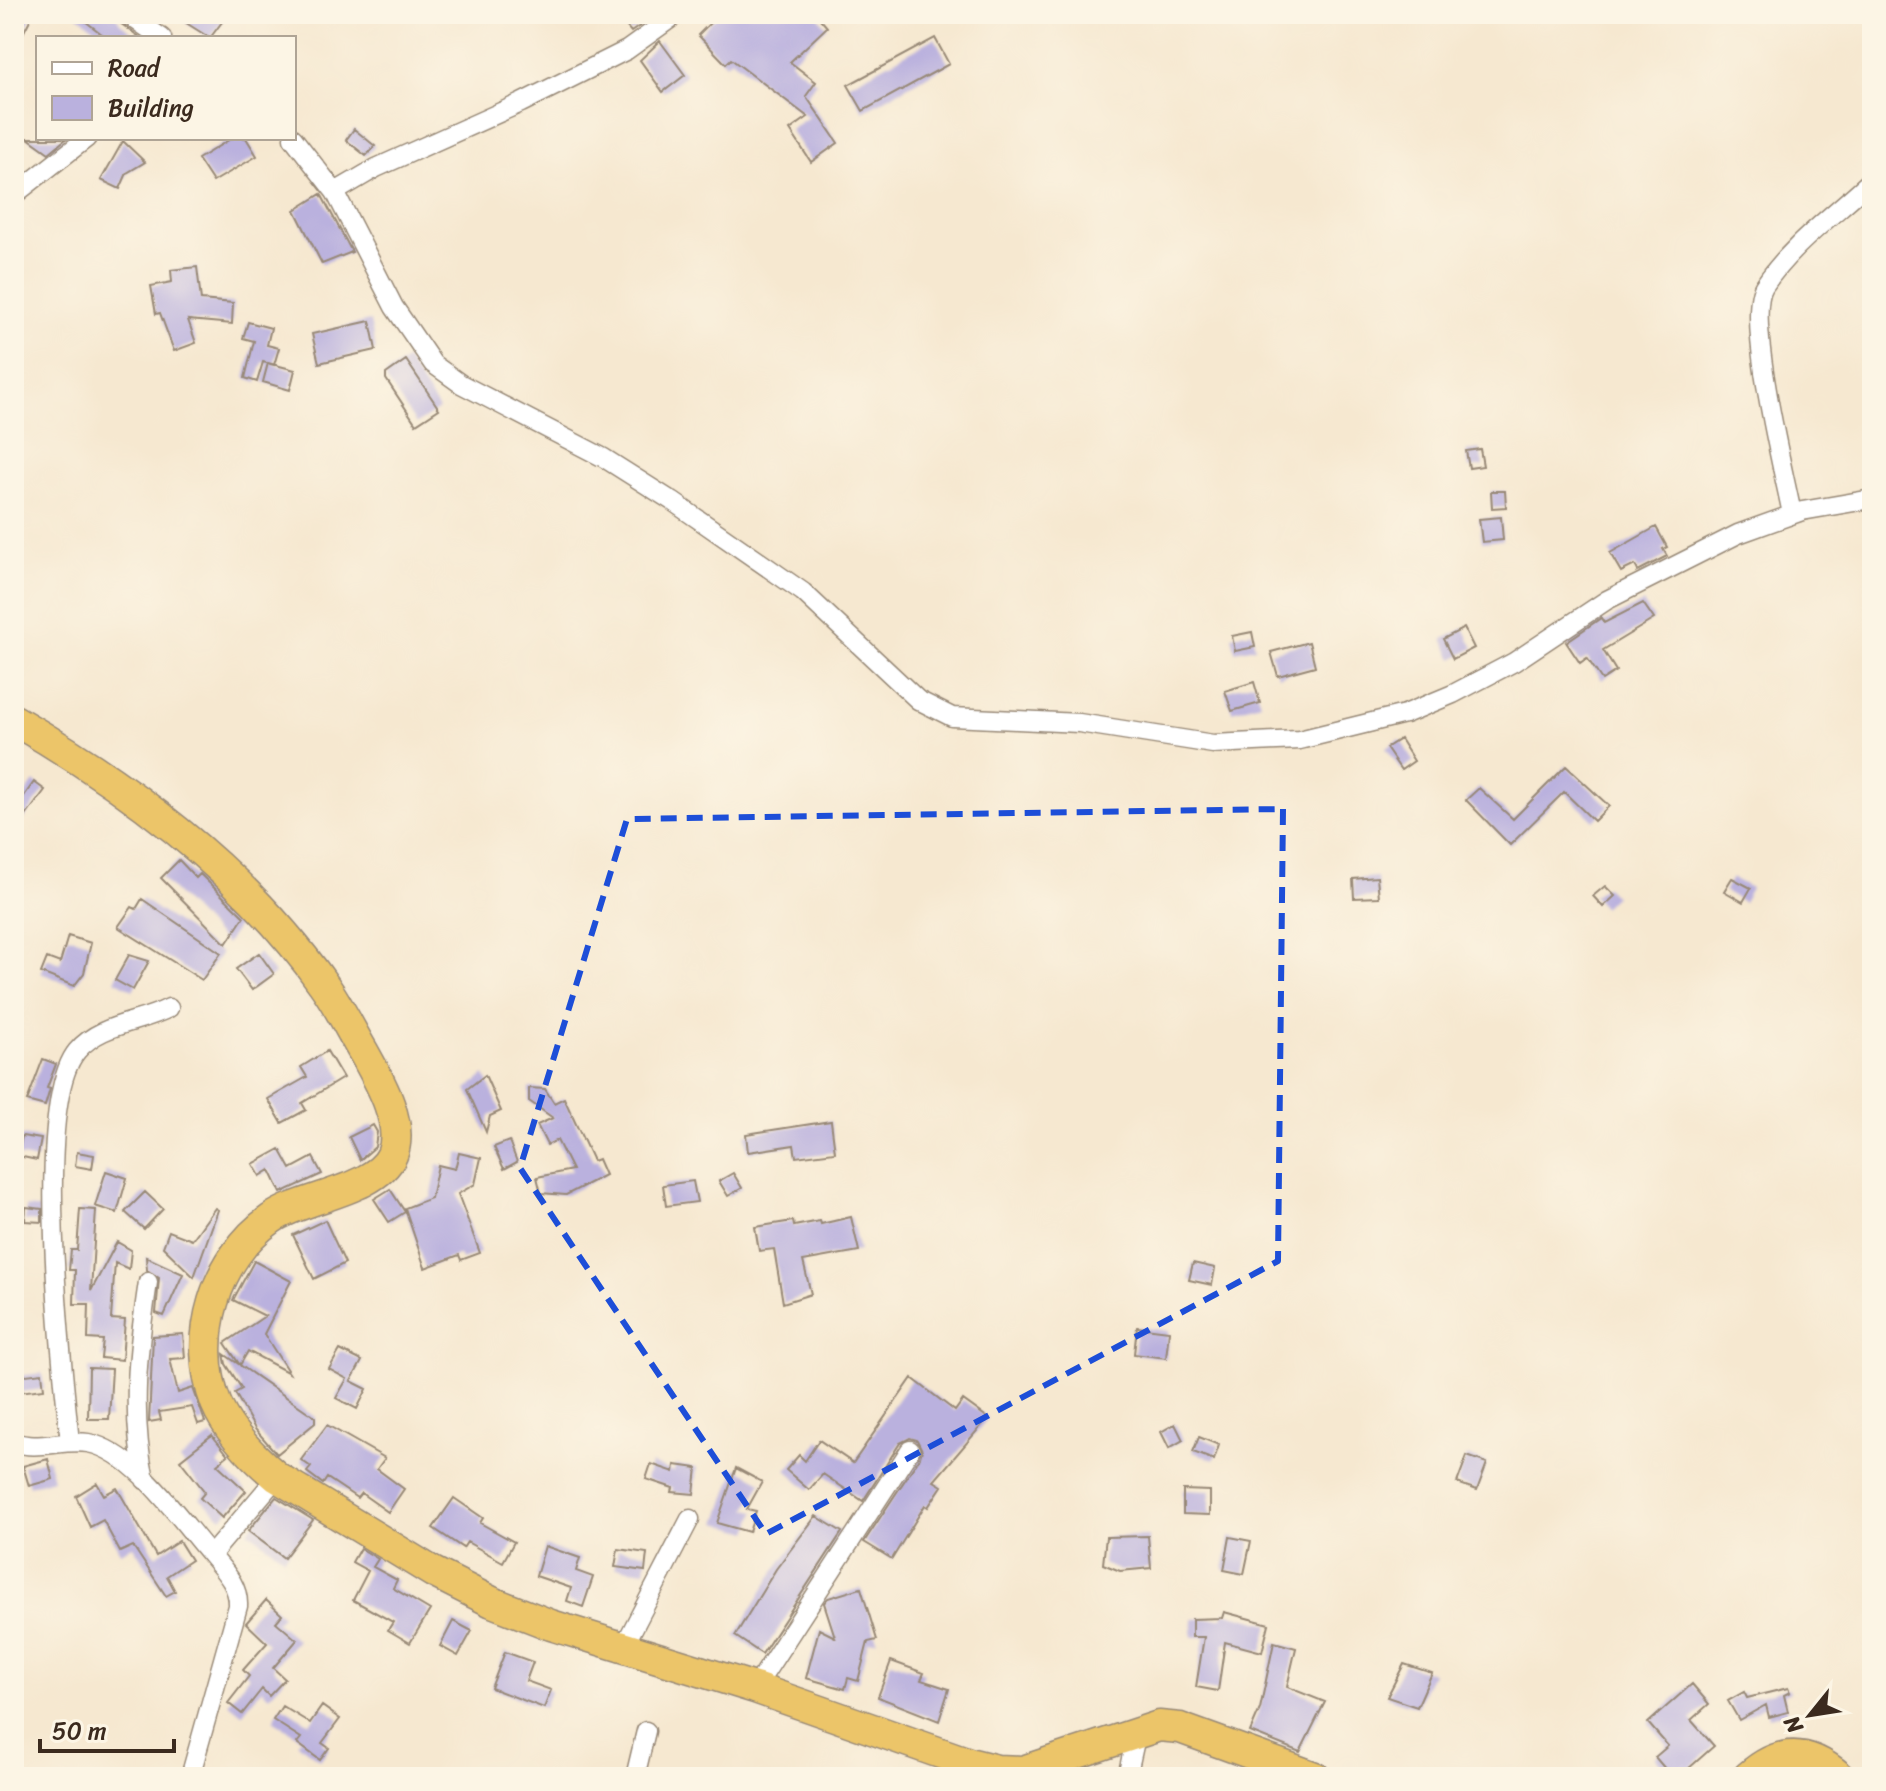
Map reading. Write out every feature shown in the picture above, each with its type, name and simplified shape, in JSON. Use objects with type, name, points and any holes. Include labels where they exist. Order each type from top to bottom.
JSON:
[{"type":"highway","points":[[14,720],[71,753],[143,803],[229,876],[287,937],[326,987],[376,1074],[389,1105],[396,1136],[391,1157],[358,1183],[272,1218],[245,1240],[226,1270],[210,1312],[208,1369],[216,1403],[256,1459],[277,1477],[433,1572],[551,1625],[755,1688],[969,1763],[1022,1774],[1159,1726],[1180,1728],[1315,1777]]},
{"type":"highway","points":[[1748,1777],[1772,1758],[1792,1754],[1815,1759],[1840,1777]]},
{"type":"street","points":[[127,14],[159,36]]},
{"type":"street","points":[[335,192],[376,168],[521,103],[627,50],[677,14]]},
{"type":"street","points":[[14,195],[84,140]]},
{"type":"street","points":[[295,140],[335,192],[394,307],[433,364],[461,384],[604,458],[672,501],[803,592],[918,700],[952,717],[1079,723],[1213,744],[1255,745],[1314,737],[1405,714],[1453,694],[1514,662],[1607,600],[1738,534],[1828,504],[1872,499]]},
{"type":"street","points":[[1792,514],[1760,340],[1757,307],[1762,288],[1782,264],[1869,182]]},
{"type":"street","points":[[70,1442],[54,1255],[59,1093],[75,1053],[89,1040],[105,1029],[169,1008]]},
{"type":"street","points":[[145,1480],[139,1451],[136,1363],[148,1282]]},
{"type":"street","points":[[14,1442],[34,1446],[90,1443],[108,1451],[145,1480],[232,1580],[239,1595],[238,1606],[190,1777]]},
{"type":"street","points":[[755,1688],[910,1450]]},
{"type":"street","points":[[211,1555],[277,1477]]},
{"type":"street","points":[[623,1648],[690,1519]]},
{"type":"street","points":[[635,1777],[646,1731]]},
{"type":"street","points":[[1127,1777],[1137,1732]]},
{"type":"highlighted area","points":[[1283,809],[1278,1261],[766,1534],[520,1168],[627,819]]},
{"type":"building","points":[[14,14],[33,14],[14,51]]},
{"type":"building","points":[[76,14],[115,14],[120,23],[138,36],[104,36]]},
{"type":"building","points":[[172,14],[228,14],[212,36]]},
{"type":"building","points":[[616,14],[648,14],[651,18],[631,32]]},
{"type":"building","points":[[719,14],[816,14],[827,27],[790,62],[816,82],[806,96],[838,143],[811,162],[790,130],[808,117],[731,59],[726,64],[698,35]]},
{"type":"building","points":[[935,38],[949,64],[863,111],[848,85]]},
{"type":"building","points":[[660,41],[685,75],[663,92],[640,60]]},
{"type":"building","points":[[354,129],[375,146],[366,156],[346,140]]},
{"type":"building","points":[[28,138],[65,140],[49,153]]},
{"type":"building","points":[[229,140],[247,140],[257,156],[213,182],[198,159]]},
{"type":"building","points":[[123,141],[145,162],[127,173],[120,189],[101,180]]},
{"type":"building","points":[[321,194],[352,252],[322,264],[295,210]]},
{"type":"building","points":[[197,267],[201,300],[233,303],[232,324],[188,320],[196,343],[174,351],[160,313],[156,314],[151,286],[172,282],[171,270]]},
{"type":"building","points":[[370,321],[376,350],[319,363],[312,334]]},
{"type":"building","points":[[248,322],[271,328],[267,345],[279,348],[274,365],[263,362],[257,382],[245,378],[254,341],[243,338]]},
{"type":"building","points":[[406,360],[439,409],[416,424],[386,379],[386,374]]},
{"type":"building","points":[[268,363],[295,370],[290,390],[263,382]]},
{"type":"building","points":[[1480,449],[1483,466],[1469,468],[1466,451]]},
{"type":"building","points":[[1491,491],[1505,491],[1506,507],[1492,508]]},
{"type":"building","points":[[1501,517],[1503,540],[1482,542],[1479,519]]},
{"type":"building","points":[[1656,527],[1667,547],[1663,549],[1667,556],[1638,571],[1635,565],[1621,572],[1610,553]]},
{"type":"building","points":[[1643,603],[1654,619],[1603,650],[1616,671],[1602,680],[1587,658],[1580,663],[1566,642],[1601,618],[1604,623]]},
{"type":"building","points":[[1464,628],[1474,648],[1453,659],[1443,639]]},
{"type":"building","points":[[1252,632],[1255,647],[1235,651],[1232,636]]},
{"type":"building","points":[[1309,642],[1315,666],[1278,676],[1271,652]]},
{"type":"building","points":[[1254,682],[1260,703],[1232,711],[1225,691]]},
{"type":"building","points":[[1400,739],[1414,761],[1401,770],[1386,748]]},
{"type":"building","points":[[1566,766],[1609,806],[1594,821],[1564,792],[1510,845],[1466,800],[1479,788],[1513,819]]},
{"type":"building","points":[[34,782],[45,790],[17,828],[14,825],[14,810]]},
{"type":"building","points":[[179,860],[196,878],[200,874],[244,917],[226,944],[161,878]]},
{"type":"building","points":[[1377,877],[1379,897],[1354,898],[1353,879]]},
{"type":"building","points":[[1732,878],[1751,888],[1743,902],[1724,891]]},
{"type":"building","points":[[1605,886],[1615,896],[1603,907],[1593,896]]},
{"type":"building","points":[[142,899],[221,953],[202,980],[118,927]]},
{"type":"building","points":[[68,936],[91,943],[84,973],[74,986],[41,973],[47,958],[60,963]]},
{"type":"building","points":[[259,953],[274,974],[252,990],[236,969]]},
{"type":"building","points":[[129,955],[149,961],[133,990],[115,980]]},
{"type":"building","points":[[327,1051],[343,1078],[302,1103],[306,1110],[282,1123],[268,1099],[307,1077],[301,1067]]},
{"type":"building","points":[[43,1059],[56,1064],[47,1088],[50,1089],[45,1106],[27,1101]]},
{"type":"building","points":[[485,1075],[501,1111],[490,1116],[486,1132],[467,1089]]},
{"type":"building","points":[[529,1088],[545,1089],[554,1103],[564,1098],[593,1161],[598,1159],[605,1175],[566,1195],[541,1193],[537,1177],[572,1170],[557,1140],[547,1145],[537,1125],[553,1118],[529,1101]]},
{"type":"building","points":[[831,1121],[835,1152],[796,1157],[794,1145],[748,1152],[746,1134]]},
{"type":"building","points":[[373,1125],[377,1132],[375,1147],[360,1160],[349,1137]]},
{"type":"building","points":[[22,1136],[41,1139],[37,1160],[18,1156]]},
{"type":"building","points":[[509,1141],[517,1162],[504,1169],[494,1147]]},
{"type":"building","points":[[280,1149],[291,1169],[313,1157],[322,1174],[281,1193],[270,1170],[260,1176],[253,1164]]},
{"type":"building","points":[[77,1152],[94,1155],[92,1169],[75,1166]]},
{"type":"building","points":[[459,1153],[481,1158],[475,1184],[458,1194],[480,1253],[461,1260],[459,1255],[425,1268],[405,1208],[431,1198],[438,1165],[455,1169]]},
{"type":"building","points":[[106,1171],[127,1178],[117,1213],[95,1206]]},
{"type":"building","points":[[733,1173],[742,1188],[728,1196],[719,1181]]},
{"type":"building","points":[[693,1181],[697,1202],[666,1206],[663,1185]]},
{"type":"building","points":[[390,1189],[405,1212],[389,1222],[374,1199]]},
{"type":"building","points":[[145,1192],[163,1209],[144,1229],[125,1212]]},
{"type":"building","points":[[26,1207],[42,1209],[42,1222],[25,1221]]},
{"type":"building","points":[[215,1208],[218,1210],[194,1277],[163,1247],[169,1231],[192,1240]]},
{"type":"building","points":[[80,1209],[96,1210],[91,1291],[117,1242],[131,1250],[129,1269],[115,1263],[111,1319],[125,1320],[122,1360],[101,1358],[103,1340],[88,1339],[89,1304],[74,1304],[75,1270],[69,1270],[71,1250],[77,1250]]},
{"type":"building","points":[[851,1217],[859,1251],[803,1261],[811,1294],[783,1303],[774,1249],[759,1251],[755,1227],[793,1221],[794,1226],[820,1221],[821,1224]]},
{"type":"building","points":[[325,1220],[345,1263],[314,1279],[293,1235]]},
{"type":"building","points":[[146,1257],[183,1274],[164,1316],[156,1313],[159,1278],[147,1270]]},
{"type":"building","points":[[254,1261],[291,1281],[264,1334],[289,1373],[248,1351],[240,1365],[225,1343],[265,1316],[233,1300]]},
{"type":"building","points":[[1193,1263],[1215,1268],[1212,1285],[1189,1280]]},
{"type":"building","points":[[1137,1327],[1169,1331],[1166,1358],[1134,1354]]},
{"type":"building","points":[[183,1334],[185,1358],[170,1359],[178,1393],[193,1388],[205,1422],[198,1424],[192,1407],[159,1412],[161,1420],[149,1422],[153,1336]]},
{"type":"building","points":[[340,1350],[362,1361],[351,1381],[367,1389],[357,1409],[336,1398],[347,1379],[329,1369]]},
{"type":"building","points":[[224,1354],[315,1417],[315,1423],[277,1454],[255,1429],[235,1393],[242,1389],[226,1364]]},
{"type":"building","points":[[89,1368],[112,1369],[109,1419],[88,1419]]},
{"type":"building","points":[[42,1373],[44,1389],[19,1392],[17,1376]]},
{"type":"building","points":[[912,1378],[955,1411],[963,1400],[988,1418],[934,1481],[942,1486],[928,1507],[925,1505],[892,1559],[864,1542],[920,1457],[922,1450],[917,1440],[910,1438],[900,1443],[863,1501],[823,1474],[809,1490],[786,1470],[799,1455],[805,1461],[819,1440],[853,1463]]},
{"type":"building","points":[[1175,1424],[1183,1440],[1169,1448],[1161,1432]]},
{"type":"building","points":[[327,1425],[385,1458],[377,1469],[404,1489],[388,1512],[361,1493],[357,1498],[327,1478],[323,1484],[307,1472],[311,1467],[301,1460]]},
{"type":"building","points":[[212,1435],[228,1455],[217,1464],[246,1491],[222,1518],[200,1498],[205,1492],[180,1460]]},
{"type":"building","points":[[1199,1437],[1219,1445],[1214,1460],[1193,1452]]},
{"type":"building","points":[[1467,1456],[1487,1463],[1477,1490],[1457,1483]]},
{"type":"building","points":[[48,1459],[53,1479],[29,1486],[23,1466]]},
{"type":"building","points":[[651,1464],[674,1472],[675,1465],[697,1468],[694,1494],[672,1492],[673,1488],[646,1479]]},
{"type":"building","points":[[736,1468],[762,1482],[747,1509],[756,1511],[749,1532],[717,1523]]},
{"type":"building","points":[[97,1483],[104,1495],[117,1488],[156,1556],[179,1541],[191,1560],[167,1576],[175,1591],[166,1596],[133,1546],[120,1552],[103,1520],[90,1527],[76,1496]]},
{"type":"building","points":[[1183,1490],[1210,1491],[1210,1515],[1183,1514]]},
{"type":"building","points":[[276,1497],[313,1520],[284,1558],[248,1531]]},
{"type":"building","points":[[454,1498],[483,1518],[480,1523],[514,1542],[503,1562],[467,1542],[463,1548],[433,1528]]},
{"type":"building","points":[[816,1516],[842,1532],[762,1654],[735,1636],[776,1569]]},
{"type":"building","points":[[1148,1536],[1151,1568],[1120,1571],[1103,1564],[1106,1537]]},
{"type":"building","points":[[1230,1537],[1251,1541],[1244,1574],[1224,1570]]},
{"type":"building","points":[[545,1546],[580,1558],[576,1571],[593,1577],[583,1607],[567,1601],[571,1588],[536,1576]]},
{"type":"building","points":[[360,1548],[378,1559],[373,1567],[397,1580],[393,1588],[430,1610],[410,1643],[388,1630],[393,1622],[353,1600],[368,1571],[352,1562]]},
{"type":"building","points":[[618,1549],[647,1553],[645,1571],[615,1567]]},
{"type":"building","points":[[861,1588],[877,1640],[868,1642],[858,1681],[848,1678],[845,1689],[806,1678],[819,1629],[835,1637],[824,1603],[828,1598]]},
{"type":"building","points":[[266,1600],[282,1615],[276,1622],[297,1640],[273,1668],[285,1679],[269,1696],[262,1689],[242,1714],[228,1703],[249,1676],[243,1670],[267,1643],[246,1623]]},
{"type":"building","points":[[1224,1612],[1269,1624],[1262,1652],[1225,1642],[1218,1691],[1196,1687],[1204,1637],[1192,1637],[1192,1619],[1222,1618]]},
{"type":"building","points":[[453,1621],[472,1631],[458,1656],[440,1646]]},
{"type":"building","points":[[1274,1642],[1296,1648],[1287,1687],[1325,1702],[1300,1752],[1250,1732],[1260,1709]]},
{"type":"building","points":[[505,1652],[533,1662],[526,1681],[551,1690],[544,1708],[491,1688]]},
{"type":"building","points":[[891,1661],[924,1673],[921,1680],[949,1689],[939,1721],[878,1697]]},
{"type":"building","points":[[1404,1664],[1432,1673],[1417,1707],[1387,1697]]},
{"type":"building","points":[[1692,1684],[1709,1704],[1691,1720],[1714,1746],[1679,1777],[1672,1777],[1655,1757],[1668,1746],[1648,1723]]},
{"type":"building","points":[[1788,1688],[1790,1692],[1784,1695],[1788,1712],[1769,1717],[1766,1705],[1739,1720],[1728,1701],[1744,1692],[1747,1698]]},
{"type":"building","points":[[282,1706],[310,1723],[322,1706],[340,1719],[322,1743],[329,1748],[320,1760],[297,1743],[301,1738],[273,1720]]}]
